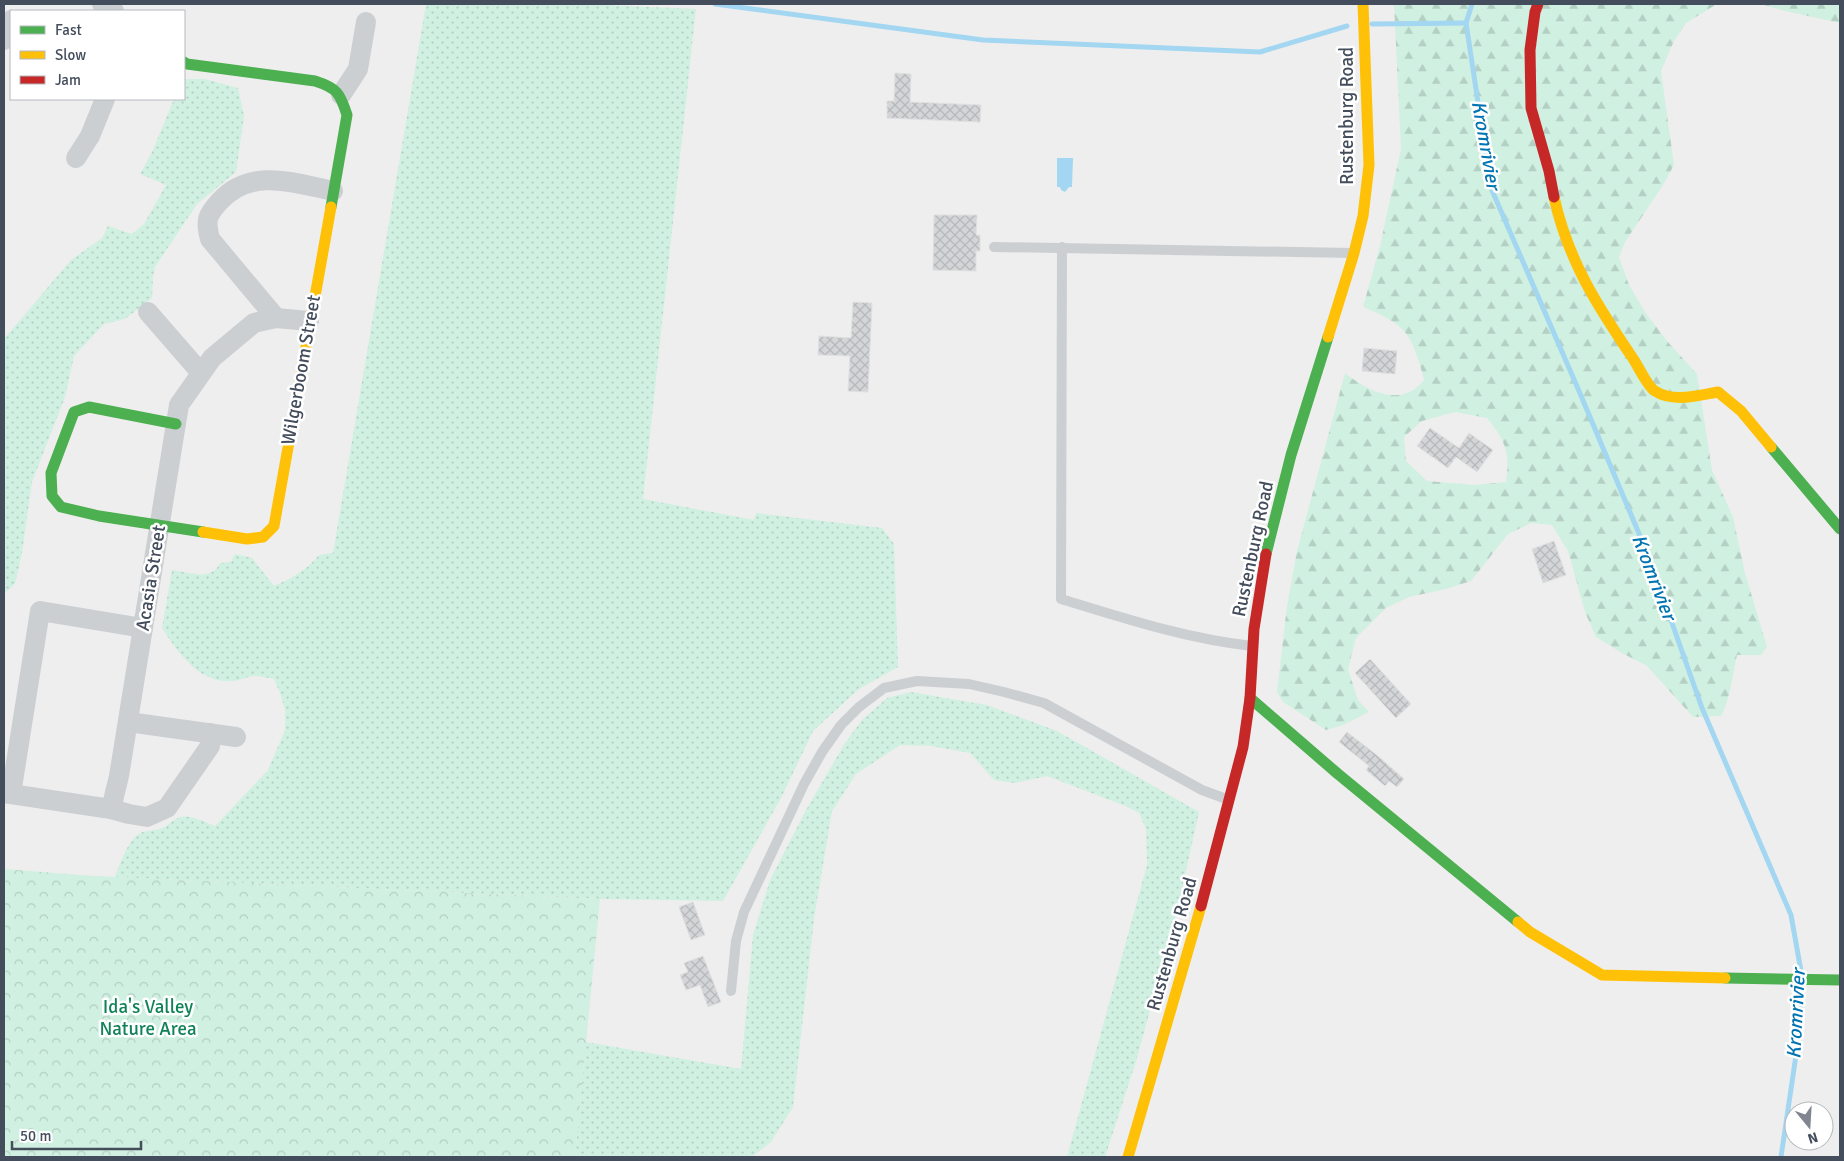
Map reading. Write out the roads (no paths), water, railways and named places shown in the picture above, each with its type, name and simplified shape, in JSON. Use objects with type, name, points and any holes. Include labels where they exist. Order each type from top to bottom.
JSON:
[{"type":"street","name":"Rustenburg Road","points":[[1128,1157],[1192,942],[1230,800],[1243,747],[1250,698],[1253,646],[1264,562],[1291,455],[1354,253],[1363,216],[1369,165],[1363,4]]},
{"type":"street","points":[[1538,4],[1535,12],[1530,50],[1531,108],[1549,171],[1559,219],[1575,262],[1594,300],[1654,391],[1672,398],[1718,392],[1741,411],[1840,529]]},
{"type":"street","points":[[185,63],[315,81],[331,86],[341,95],[358,69],[366,22]]},
{"type":"street","points":[[4,40],[10,23]]},
{"type":"street","name":"Wilgerboom Street","points":[[176,424],[90,407],[74,412],[50,473],[52,496],[61,507],[99,516],[247,539],[263,538],[274,526],[347,115],[341,95]]},
{"type":"street","points":[[76,158],[90,136],[105,100]]},
{"type":"street","points":[[276,318],[210,239],[206,225],[209,212],[225,195],[246,182],[262,179],[333,191]]},
{"type":"street","points":[[148,312],[201,373]]},
{"type":"street","name":"Acasia Street","points":[[111,809],[128,722],[179,405],[212,358],[254,323],[276,318],[309,321]]},
{"type":"street","points":[[143,628],[40,611],[7,793],[111,809],[148,817],[167,808],[210,746],[210,733]]},
{"type":"street","points":[[1250,698],[1338,774],[1530,932],[1602,975],[1840,980]]},
{"type":"street","points":[[128,722],[236,737]]},
{"type":"lane","points":[[994,246],[1354,253]]},
{"type":"lane","points":[[1062,247],[1060,599],[1140,623],[1228,643],[1253,646]]},
{"type":"lane","points":[[731,991],[736,940],[744,912],[804,784],[822,752],[841,725],[859,707],[884,688],[917,681],[969,684],[1044,704],[1202,790],[1230,800]]},
{"type":"water","points":[[1057,158],[1073,158],[1072,187],[1069,187],[1065,192],[1060,187],[1057,187]]},
{"type":"waterway","points":[[715,4],[983,40],[1260,52],[1347,26]]},
{"type":"waterway","name":"Kromrivier","points":[[1472,4],[1466,23],[1491,188],[1648,555],[1702,708],[1791,915],[1801,971]]},
{"type":"waterway","points":[[1372,24],[1466,23]]},
{"type":"waterway","name":"Kromrivier","points":[[1781,1157],[1800,1028],[1802,987]]},
{"type":"park label","name":"Ida's Valley Nature Area","points":[[148,1018]]}]
